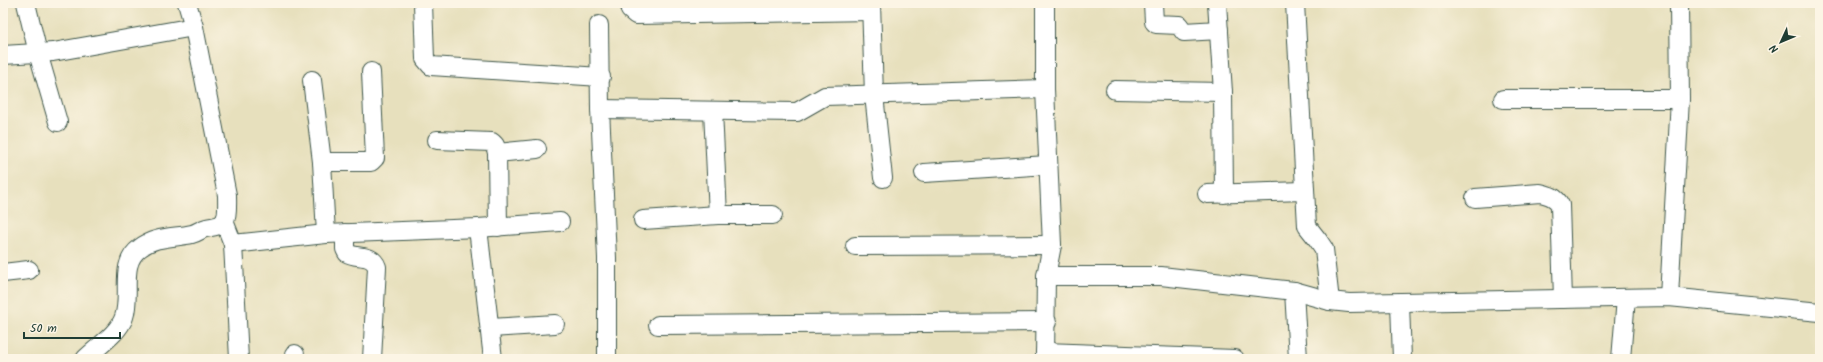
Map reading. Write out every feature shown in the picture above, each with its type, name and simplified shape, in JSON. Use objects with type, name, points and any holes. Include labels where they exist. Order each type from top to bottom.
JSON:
[{"type":"street","points":[[26,3],[38,53],[58,122]]},
{"type":"street","points":[[187,3],[194,27],[227,195],[226,218],[224,221],[233,244],[239,359]]},
{"type":"street","points":[[423,3],[425,59],[431,66],[601,77]]},
{"type":"street","points":[[630,3],[630,10],[636,15],[744,8],[871,7],[874,95],[884,178]]},
{"type":"street","points":[[1044,3],[1045,89],[1052,245],[1046,276],[1047,322],[1045,355],[1235,359]]},
{"type":"street","points":[[1153,3],[1154,22],[1156,24],[1180,25],[1181,30],[1184,32],[1219,30]]},
{"type":"street","points":[[1217,3],[1223,92],[1215,194],[1304,191]]},
{"type":"street","points":[[1295,3],[1307,226],[1324,249],[1330,301]]},
{"type":"street","points":[[1669,297],[1680,99],[1679,3]]},
{"type":"street","points":[[599,25],[601,77],[600,109],[607,258],[607,359]]},
{"type":"street","points":[[3,55],[53,52],[194,27]]},
{"type":"street","points":[[322,162],[371,162],[375,158],[371,72]]},
{"type":"street","points":[[312,80],[322,162],[326,234]]},
{"type":"street","points":[[600,109],[797,112],[824,96],[1045,89]]},
{"type":"street","points":[[1115,90],[1223,92]]},
{"type":"street","points":[[1503,99],[1680,99]]},
{"type":"street","points":[[713,111],[718,215]]},
{"type":"street","points":[[437,140],[492,142],[495,145],[497,153],[498,227]]},
{"type":"street","points":[[497,153],[537,149]]},
{"type":"street","points":[[924,173],[1048,166]]},
{"type":"street","points":[[1475,198],[1540,193],[1548,194],[1558,201],[1560,205],[1563,299]]},
{"type":"street","points":[[643,220],[718,215],[773,216]]},
{"type":"street","points":[[85,359],[115,332],[124,318],[128,299],[126,270],[132,256],[139,248],[150,242],[166,237],[194,234],[224,221]]},
{"type":"street","points":[[233,244],[326,234],[498,227],[560,222]]},
{"type":"street","points":[[478,228],[491,328],[493,359]]},
{"type":"street","points":[[345,234],[345,249],[347,253],[371,259],[375,262],[377,267],[372,359]]},
{"type":"street","points":[[855,246],[1052,245]]},
{"type":"street","points":[[3,273],[29,270]]},
{"type":"street","points":[[1046,276],[1161,276],[1294,291],[1330,301],[1349,303],[1669,297],[1820,312]]},
{"type":"street","points":[[1294,291],[1298,359]]},
{"type":"street","points":[[1621,359],[1626,298]]},
{"type":"street","points":[[1400,303],[1402,359]]},
{"type":"street","points":[[658,325],[1047,322]]},
{"type":"street","points":[[491,328],[555,324]]}]
